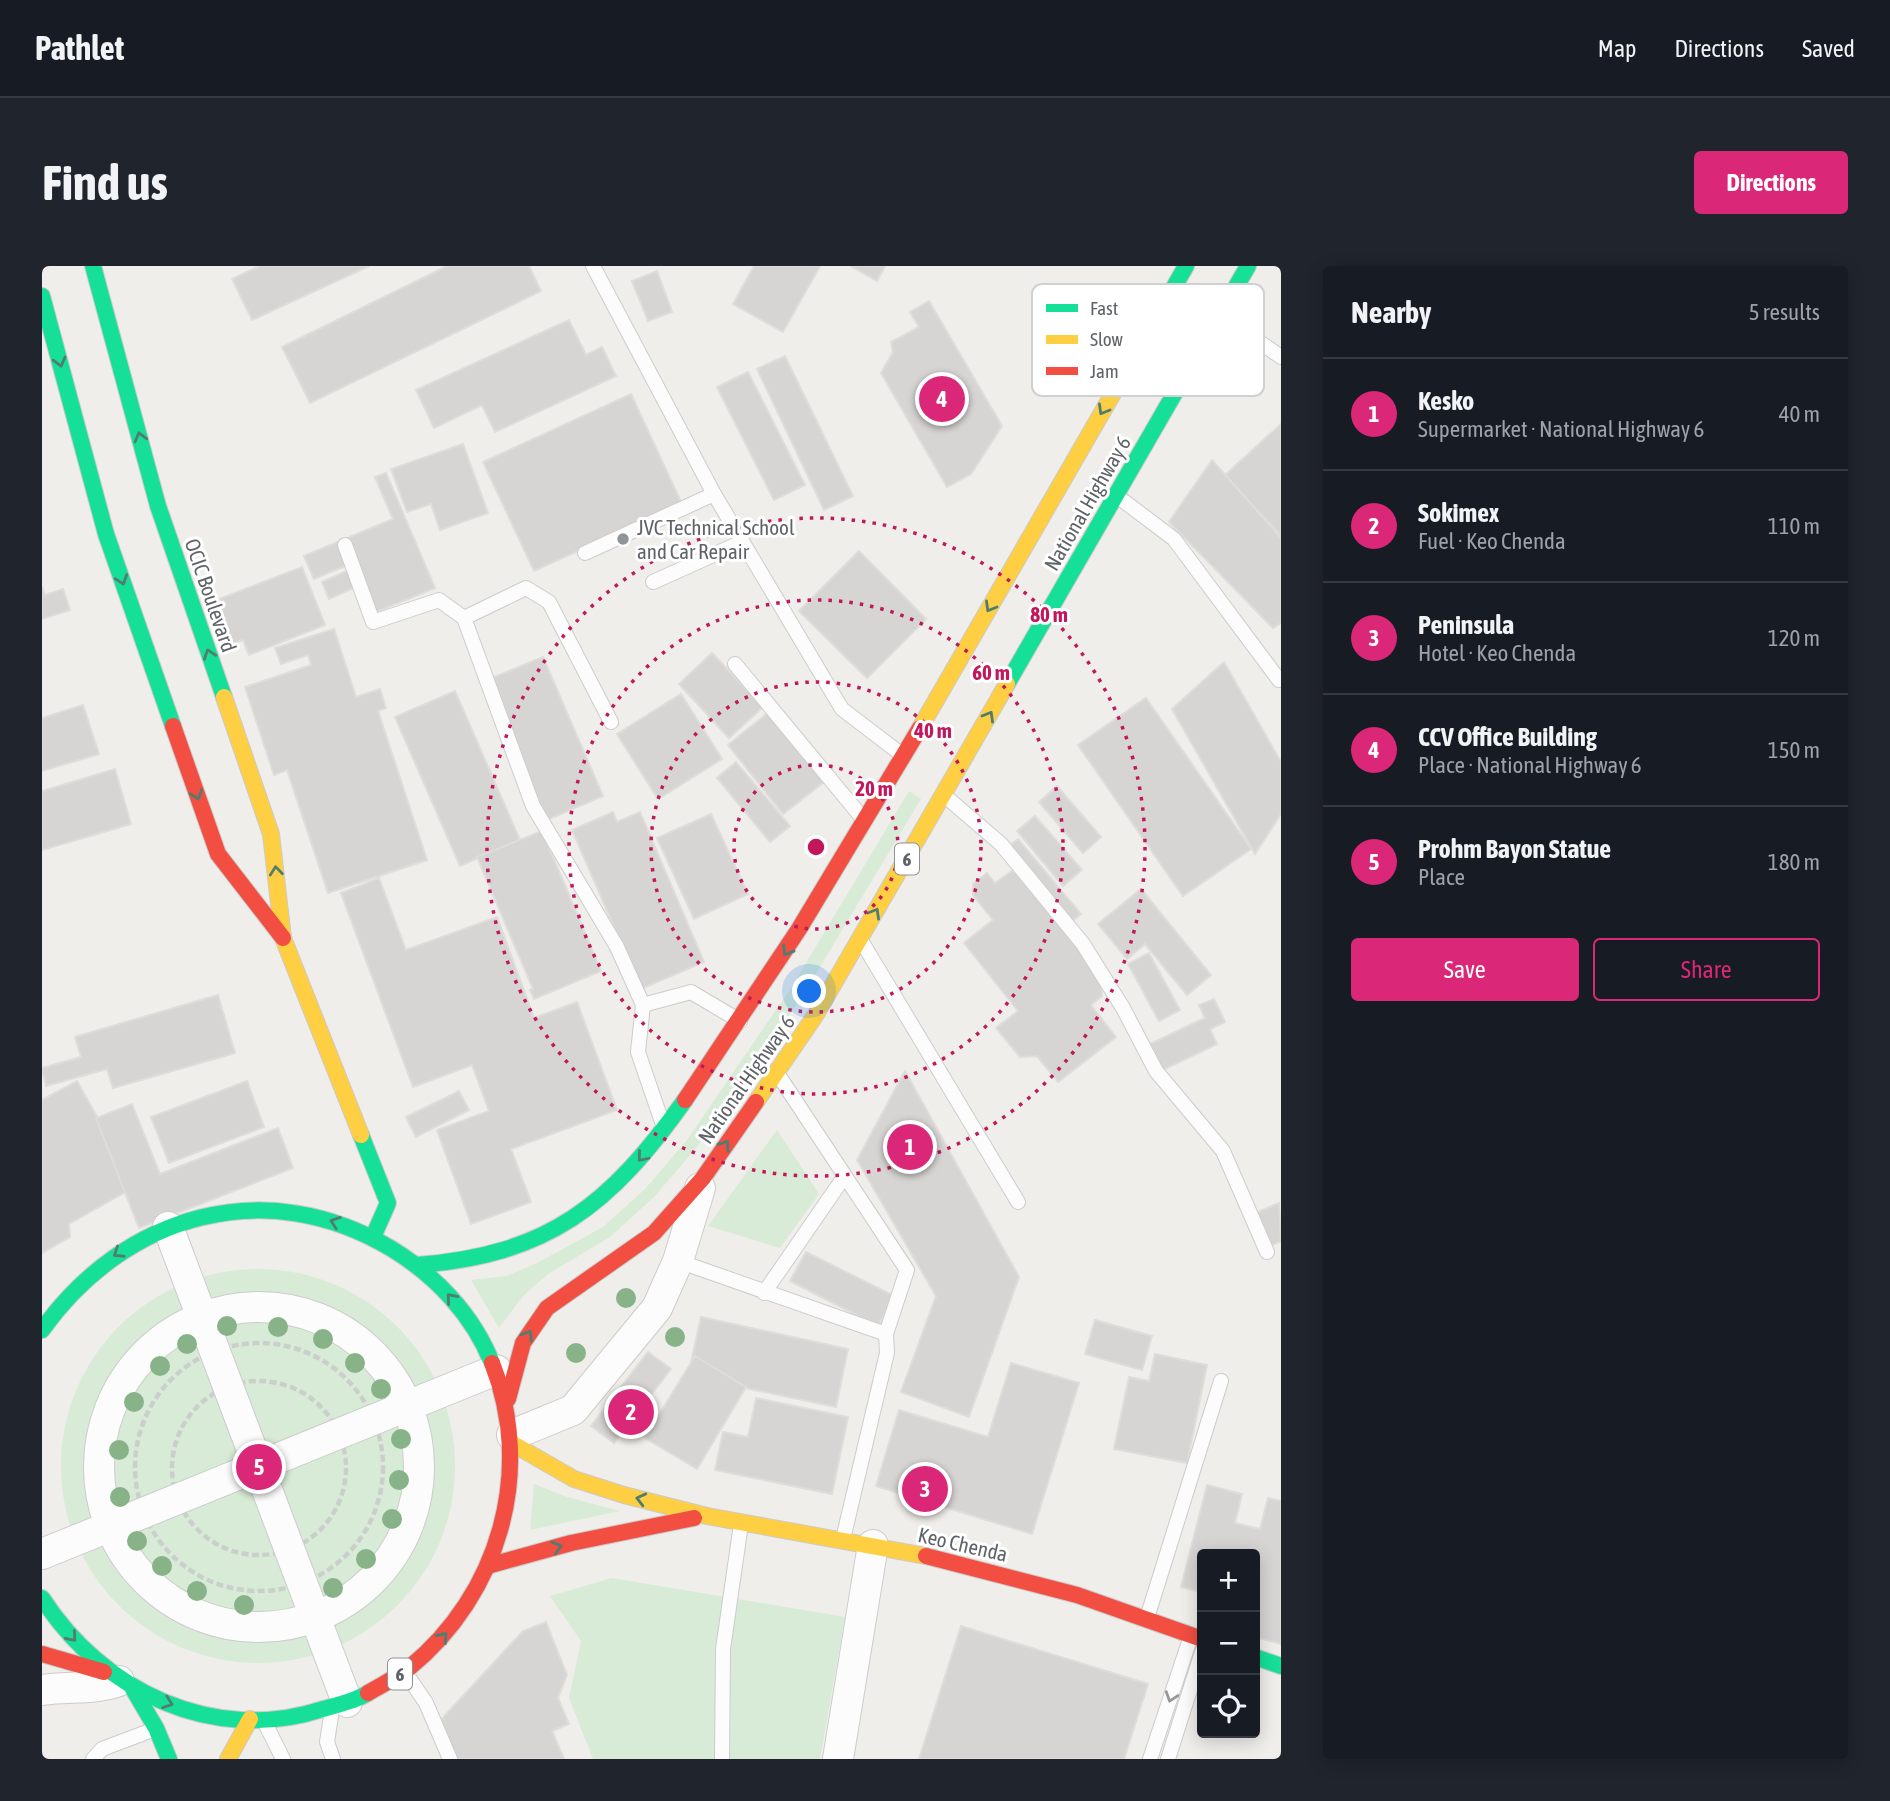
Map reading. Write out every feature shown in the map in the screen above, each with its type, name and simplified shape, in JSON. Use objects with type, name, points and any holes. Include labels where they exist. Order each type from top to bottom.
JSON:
[{"type":"main road","name":"OCIC Boulevard","points":[[93,266],[158,506],[271,834],[283,939],[388,1203],[373,1237]]},
{"type":"main road","name":"National Highway 6","points":[[1176,284],[1186,266]]},
{"type":"main road","name":"National Highway 6","points":[[1238,284],[1248,266]]},
{"type":"main road","name":"OCIC Boulevard","points":[[42,296],[106,534],[218,854],[283,939]]},
{"type":"main road","name":"National Highway 6","points":[[417,1265],[461,1262],[512,1250],[566,1224],[594,1205],[634,1166],[665,1129],[741,1021],[865,821],[1111,396]]},
{"type":"main road","name":"National Highway 6","points":[[508,1399],[523,1343],[548,1308],[654,1233],[703,1178],[815,1016],[1172,396]]},
{"type":"main road","name":"6","points":[[42,1330],[54,1303],[100,1265],[133,1244],[168,1227],[218,1213],[271,1210],[328,1219],[373,1237],[417,1265],[441,1285],[467,1316],[508,1399],[512,1440],[511,1490],[504,1528],[491,1565],[455,1624],[432,1649],[405,1671],[340,1705],[307,1715],[256,1719],[209,1715],[170,1705],[119,1681],[42,1654]]},
{"type":"main road","name":"Keo Chenda","points":[[512,1440],[573,1479],[707,1516],[962,1563],[1077,1595],[1197,1637]]},
{"type":"main road","name":"Keo Chenda","points":[[491,1565],[571,1543],[707,1516]]},
{"type":"main road","name":"6","points":[[42,1598],[74,1639],[119,1681]]},
{"type":"main road","points":[[1260,1659],[1281,1666]]},
{"type":"main road","points":[[119,1681],[156,1728],[169,1759]]},
{"type":"main road","points":[[228,1759],[234,1744],[256,1719]]},
{"type":"street","points":[[512,1440],[573,1410],[657,1308],[678,1261],[703,1178]]},
{"type":"street","points":[[168,1227],[314,1617],[340,1705]]},
{"type":"street","points":[[230,1308],[286,1308],[330,1322],[367,1347],[392,1375],[409,1405],[417,1431],[421,1471],[408,1531],[381,1573],[351,1599],[314,1617],[253,1628],[214,1622],[172,1603],[139,1576],[109,1527],[99,1491],[98,1449],[113,1398],[142,1355],[175,1331],[202,1318],[230,1308]]},
{"type":"street","points":[[42,1554],[496,1370]]},
{"type":"street","points":[[838,1759],[873,1545]]},
{"type":"street","points":[[42,1690],[72,1686],[103,1687],[119,1681]]},
{"type":"lane","points":[[593,266],[714,494],[842,709],[904,756]]},
{"type":"lane","points":[[1264,345],[1281,357]]},
{"type":"lane","points":[[585,553],[714,494]]},
{"type":"lane","points":[[1115,495],[1174,539],[1279,680]]},
{"type":"lane","points":[[653,582],[742,542]]},
{"type":"lane","points":[[345,545],[373,622],[439,600],[464,618],[533,806],[617,947],[643,1004],[638,1052],[665,1129]]},
{"type":"lane","points":[[464,618],[526,588],[549,603],[611,722]]},
{"type":"lane","points":[[735,664],[865,821]]},
{"type":"lane","points":[[944,795],[1001,844],[1083,944],[1124,1008],[1156,1071],[1223,1151],[1267,1252]]},
{"type":"lane","points":[[860,939],[1018,1202]]},
{"type":"lane","points":[[643,1004],[691,992],[741,1021]]},
{"type":"lane","points":[[776,1072],[907,1269],[886,1334],[887,1353],[843,1539]]},
{"type":"lane","points":[[764,1293],[844,1177]]},
{"type":"lane","points":[[678,1261],[886,1334]]},
{"type":"lane","points":[[1147,1619],[1221,1381]]},
{"type":"lane","points":[[722,1759],[723,1649],[741,1522]]},
{"type":"lane","points":[[1150,1759],[1197,1637]]},
{"type":"lane","points":[[1168,1759],[1197,1668]]},
{"type":"lane","points":[[405,1671],[426,1703],[450,1759]]},
{"type":"lane","points":[[334,1759],[327,1742],[340,1705]]},
{"type":"lane","points":[[256,1719],[283,1759]]},
{"type":"lane","points":[[93,1759],[102,1749],[156,1728]]},
{"type":"green space","points":[[909,791],[921,799],[803,995],[696,1148],[655,1196],[610,1237],[548,1274],[523,1296],[499,1328],[471,1280],[507,1276],[537,1263],[603,1227],[646,1188],[687,1140],[791,988]]},
{"type":"green space","points":[[777,1130],[819,1194],[780,1248],[708,1226]]},
{"type":"green space","points":[[258,1269],[296,1273],[333,1284],[368,1302],[397,1327],[422,1356],[440,1391],[451,1428],[455,1466],[451,1504],[440,1541],[422,1576],[397,1605],[368,1630],[333,1648],[296,1659],[258,1663],[220,1659],[183,1648],[148,1630],[119,1605],[94,1576],[76,1541],[65,1504],[61,1466],[65,1428],[76,1391],[94,1356],[119,1327],[148,1302],[183,1284],[220,1273]]},
{"type":"green space","points":[[534,1484],[567,1497],[620,1511],[530,1530]]},
{"type":"green space","points":[[612,1578],[845,1617],[820,1759],[593,1759],[569,1698],[581,1641],[550,1596]]},
{"type":"building","points":[[260,266],[369,266],[252,320],[232,279]]},
{"type":"building","points":[[447,266],[529,266],[541,291],[310,403],[282,347]]},
{"type":"building","points":[[754,266],[820,266],[783,332],[733,304]]},
{"type":"building","points":[[851,266],[885,266],[877,281]]},
{"type":"building","points":[[657,271],[672,312],[648,321],[632,281]]},
{"type":"building","points":[[929,301],[1002,426],[971,474],[947,487],[881,373],[893,352],[891,342],[919,327],[910,312]]},
{"type":"building","points":[[569,320],[586,355],[602,347],[616,376],[495,432],[482,405],[434,428],[416,390]]},
{"type":"building","points":[[785,356],[853,496],[824,510],[757,369]]},
{"type":"building","points":[[748,372],[805,485],[774,500],[717,387]]},
{"type":"building","points":[[631,394],[682,504],[534,571],[483,462]]},
{"type":"building","points":[[1281,424],[1281,536],[1225,475]]},
{"type":"building","points":[[463,444],[488,513],[440,530],[431,504],[407,512],[391,469]]},
{"type":"building","points":[[1212,460],[1281,538],[1281,623],[1273,628],[1169,522]]},
{"type":"building","points":[[386,473],[435,588],[376,612],[355,562],[314,579],[304,556],[393,519],[375,477]]},
{"type":"building","points":[[859,551],[926,619],[867,678],[799,611]]},
{"type":"building","points":[[302,567],[325,625],[249,655],[243,640],[231,644],[214,601]]},
{"type":"building","points":[[351,569],[358,586],[329,599],[322,582]]},
{"type":"building","points":[[42,587],[45,595],[63,589],[70,610],[42,619]]},
{"type":"building","points":[[334,629],[356,697],[380,689],[386,708],[378,711],[427,860],[328,893],[287,770],[274,775],[245,687],[311,665],[308,655],[281,664],[275,648]]},
{"type":"building","points":[[712,653],[763,707],[729,738],[679,684]]},
{"type":"building","points":[[543,657],[603,796],[547,820],[487,680]]},
{"type":"building","points":[[1224,662],[1281,762],[1281,814],[1255,854],[1172,709]]},
{"type":"building","points":[[455,691],[520,840],[460,866],[395,717]]},
{"type":"building","points":[[681,694],[722,759],[658,799],[617,734]]},
{"type":"building","points":[[1146,698],[1251,849],[1183,896],[1078,745]]},
{"type":"building","points":[[83,705],[99,754],[42,771],[42,718]]},
{"type":"building","points":[[769,712],[824,782],[783,814],[728,745]]},
{"type":"building","points":[[736,762],[790,826],[770,842],[717,778]]},
{"type":"building","points":[[115,769],[131,824],[42,850],[42,791]]},
{"type":"building","points":[[1057,786],[1101,837],[1083,853],[1039,802]]},
{"type":"building","points":[[613,812],[617,822],[640,812],[704,962],[641,989],[572,830]]},
{"type":"building","points":[[711,814],[748,894],[694,919],[657,838]]},
{"type":"building","points":[[1035,816],[1082,870],[1063,886],[1017,831]]},
{"type":"building","points":[[542,831],[601,971],[534,999],[530,990],[533,989],[477,857]]},
{"type":"building","points":[[1018,839],[1081,914],[1070,923],[1007,848]]},
{"type":"building","points":[[1013,870],[1101,976],[1102,996],[1091,1005],[1116,1037],[1058,1082],[1037,1056],[1020,1057],[996,1028],[1018,1011],[964,943],[993,920],[973,895],[973,884],[987,873],[995,883]]},
{"type":"building","points":[[379,878],[406,950],[497,917],[534,1018],[577,1002],[617,1110],[511,1149],[531,1202],[471,1224],[437,1130],[489,1111],[472,1065],[413,1087],[341,893]]},
{"type":"building","points":[[1141,889],[1211,975],[1187,995],[1145,944],[1127,959],[1098,924]]},
{"type":"building","points":[[1149,953],[1180,1010],[1159,1021],[1128,964]]},
{"type":"building","points":[[218,995],[235,1053],[113,1088],[107,1069],[46,1086],[42,1068],[81,1057],[75,1037]]},
{"type":"building","points":[[1214,999],[1225,1022],[1210,1029],[1217,1044],[1163,1070],[1150,1044],[1205,1018],[1199,1005]]},
{"type":"building","points":[[905,1071],[1019,1277],[969,1417],[901,1392],[936,1296],[857,1160]]},
{"type":"building","points":[[77,1081],[136,1186],[69,1224],[70,1237],[42,1253],[42,1100]]},
{"type":"building","points":[[247,1081],[264,1127],[169,1163],[151,1117]]},
{"type":"building","points":[[459,1091],[469,1110],[416,1137],[406,1117]]},
{"type":"building","points":[[132,1104],[160,1174],[278,1128],[293,1168],[139,1228],[96,1118]]},
{"type":"building","points":[[1279,1203],[1281,1241],[1268,1247],[1253,1214]]},
{"type":"building","points":[[806,1252],[894,1296],[878,1326],[790,1281]]},
{"type":"building","points":[[701,1317],[848,1349],[836,1407],[688,1376]]},
{"type":"building","points":[[1095,1320],[1152,1336],[1142,1370],[1085,1354]]},
{"type":"building","points":[[648,1352],[671,1369],[614,1443],[591,1426]]},
{"type":"building","points":[[1155,1354],[1207,1365],[1187,1463],[1114,1449],[1129,1377],[1149,1381]]},
{"type":"building","points":[[695,1356],[746,1387],[697,1469],[645,1438]]},
{"type":"building","points":[[1011,1363],[1079,1383],[1032,1534],[876,1486],[899,1410],[988,1437]]},
{"type":"building","points":[[756,1398],[848,1417],[832,1494],[715,1470],[723,1432],[748,1437]]},
{"type":"building","points":[[1207,1485],[1242,1494],[1235,1523],[1260,1529],[1268,1498],[1281,1501],[1281,1644],[1260,1638],[1260,1549],[1197,1549],[1197,1591],[1181,1587]]},
{"type":"building","points":[[546,1622],[567,1675],[558,1698],[569,1724],[552,1731],[564,1759],[454,1759],[438,1723],[523,1631]]},
{"type":"building","points":[[961,1626],[1148,1684],[1124,1759],[919,1759]]},
{"type":"traffic: fast","points":[[93,266],[158,506],[224,697]]},
{"type":"traffic: fast","points":[[1176,284],[1186,266]]},
{"type":"traffic: fast","points":[[1238,284],[1248,266]]},
{"type":"traffic: fast","points":[[42,296],[106,534],[173,726]]},
{"type":"traffic: fast","points":[[1007,684],[1173,396]]},
{"type":"traffic: fast","points":[[417,1265],[504,1250],[540,1236],[572,1218],[602,1196],[630,1169],[685,1100]]},
{"type":"traffic: fast","points":[[361,1135],[388,1203],[373,1237]]},
{"type":"traffic: fast","points":[[42,1330],[76,1290],[114,1258],[156,1233],[201,1217],[248,1211],[296,1213],[344,1226],[392,1249],[424,1271],[464,1313],[492,1363]]},
{"type":"traffic: fast","points":[[42,1598],[67,1631],[96,1660],[128,1683],[164,1702],[202,1714],[241,1720],[282,1718],[340,1704],[368,1693]]},
{"type":"traffic: fast","points":[[1260,1659],[1281,1666]]},
{"type":"traffic: fast","points":[[133,1689],[156,1728],[169,1759]]},
{"type":"traffic: slow","points":[[920,728],[1112,396]]},
{"type":"traffic: slow","points":[[756,1102],[815,1016],[1007,684]]},
{"type":"traffic: slow","points":[[224,697],[271,834],[283,938],[361,1135]]},
{"type":"traffic: slow","points":[[513,1444],[574,1479],[624,1495],[707,1516],[926,1556]]},
{"type":"traffic: slow","points":[[228,1759],[250,1719]]},
{"type":"traffic: jam","points":[[173,726],[218,854],[283,938]]},
{"type":"traffic: jam","points":[[685,1100],[799,929],[920,728]]},
{"type":"traffic: jam","points":[[508,1399],[523,1343],[547,1308],[654,1233],[703,1178],[756,1102]]},
{"type":"traffic: jam","points":[[368,1693],[409,1668],[440,1638],[466,1605],[486,1568],[500,1529],[508,1488],[510,1446],[504,1404],[492,1363]]},
{"type":"traffic: jam","points":[[491,1565],[571,1543],[694,1518]]},
{"type":"traffic: jam","points":[[926,1556],[1077,1595],[1197,1637]]},
{"type":"traffic: jam","points":[[42,1654],[104,1672]]},
{"type":"place","name":"CCV Office Building","points":[[942,399]]},
{"type":"place","name":"JVC Technical School and Car Repair","points":[[623,539]]},
{"type":"place","name":"Kesko","points":[[910,1147]]},
{"type":"place","name":"Sokimex","points":[[631,1412]]},
{"type":"place","name":"Prohm Bayon Statue","points":[[259,1467]]},
{"type":"place","name":"Peninsula","points":[[925,1489]]}]
